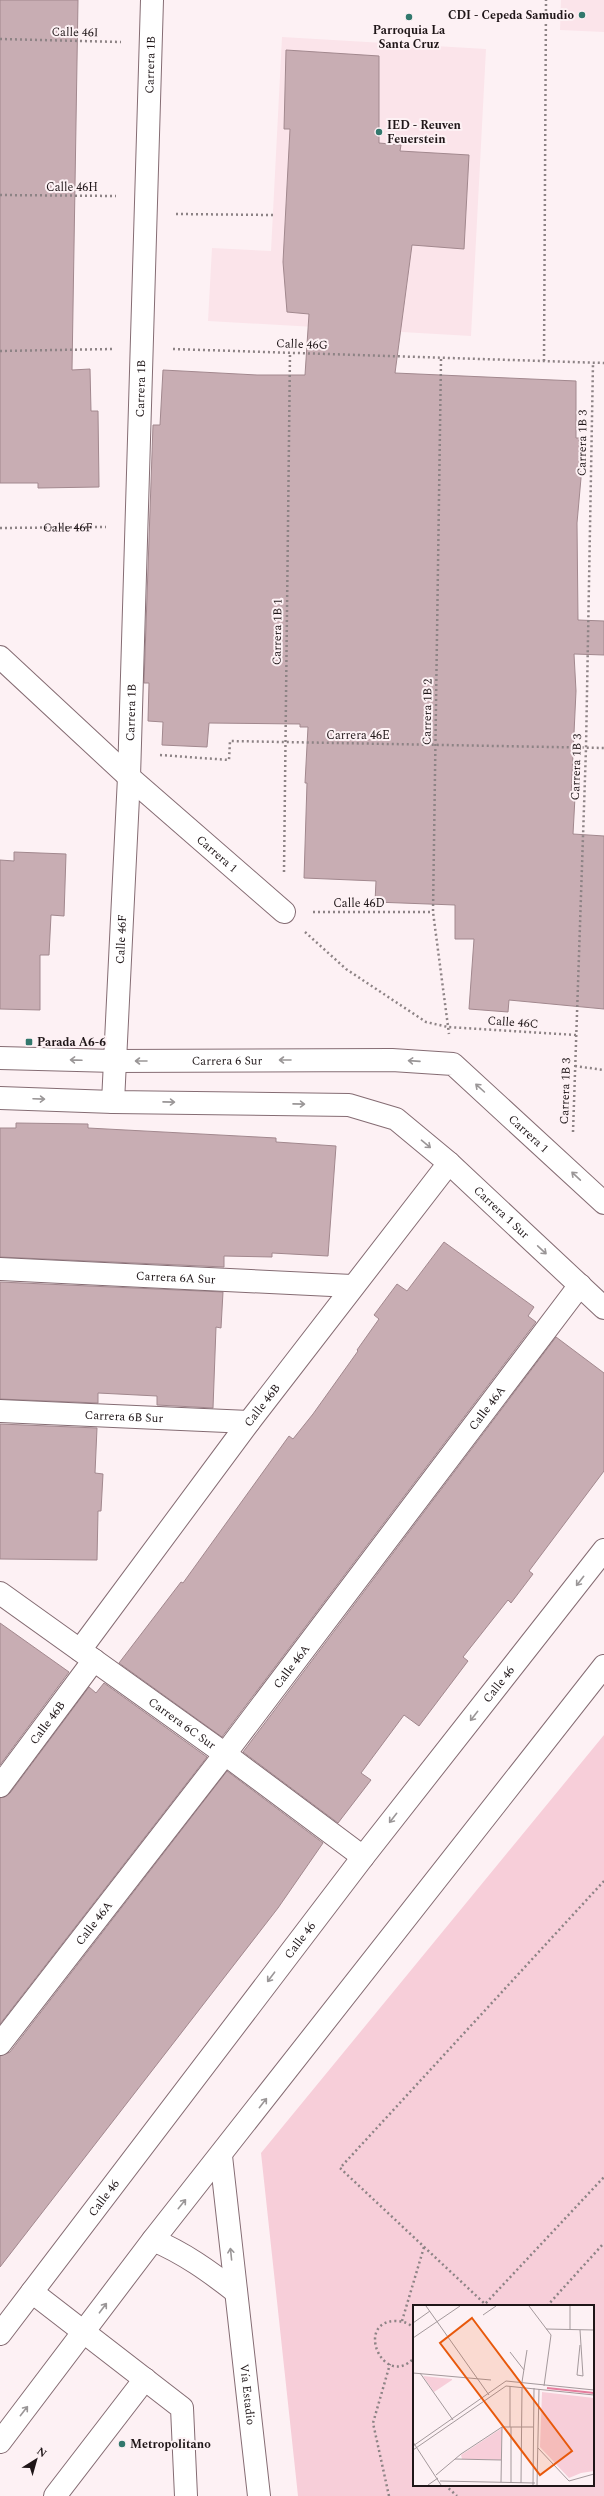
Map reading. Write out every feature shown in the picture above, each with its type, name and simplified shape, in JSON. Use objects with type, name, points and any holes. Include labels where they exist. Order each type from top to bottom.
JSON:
[{"type":"street","name":"Carrera 1B","points":[[129,777],[144,205],[152,0]]},
{"type":"street","name":"Carrera 1","points":[[0,657],[129,777],[284,912]]},
{"type":"street","name":"Calle 46F","points":[[112,1102],[129,777]]},
{"type":"street","name":"Carrera 6 Sur","points":[[0,1058],[115,1061],[392,1060],[453,1064]]},
{"type":"street","name":"Carrera 1","points":[[453,1064],[604,1203]]},
{"type":"street","points":[[0,1098],[112,1102]]},
{"type":"street","name":"Carrera 1 Sur","points":[[112,1102],[349,1105],[396,1119],[449,1163],[604,1308]]},
{"type":"street","name":"Calle 46B","points":[[0,1786],[87,1655],[249,1422],[352,1286],[449,1163]]},
{"type":"street","name":"Carrera 6A Sur","points":[[0,1269],[352,1286]]},
{"type":"street","name":"Calle 46A","points":[[0,2044],[225,1754],[580,1285]]},
{"type":"street","name":"Carrera 6B Sur","points":[[0,1411],[249,1422]]},
{"type":"street","name":"Calle 46","points":[[0,2334],[363,1857],[604,1550]]},
{"type":"street","name":"Carrera 6C Sur","points":[[0,1593],[225,1754],[363,1857]]},
{"type":"street","points":[[0,2442],[153,2240],[221,2156],[604,1666]]},
{"type":"street","name":"Vía Estadio","points":[[221,2156],[259,2496]]},
{"type":"street","points":[[153,2240],[174,2248],[204,2267],[236,2292]]},
{"type":"street","points":[[32,2292],[182,2408],[186,2496]]},
{"type":"street","points":[[55,2496],[145,2379]]},
{"type":"path","points":[[544,362],[546,0]]},
{"type":"path","name":"Calle 46I","points":[[0,40],[150,43]]},
{"type":"path","name":"Calle 46H","points":[[0,195],[273,215]]},
{"type":"path","name":"Calle 46G","points":[[0,351],[141,348],[290,352],[441,359],[604,363]]},
{"type":"path","name":"Carrera 1B 1","points":[[284,912],[284,744],[290,352]]},
{"type":"path","name":"Carrera 1B 2","points":[[441,359],[433,912],[453,1064]]},
{"type":"path","name":"Carrera 1B 3","points":[[572,1172],[586,748],[593,363]]},
{"type":"path","name":"Calle 46F","points":[[0,528],[136,526]]},
{"type":"path","name":"Carrera 46E","points":[[130,752],[230,760],[230,741],[284,744],[604,748]]},
{"type":"path","points":[[284,912],[346,969],[426,1022],[448,1027]]},
{"type":"path","name":"Calle 46D","points":[[284,912],[433,912]]},
{"type":"path","name":"Calle 46C","points":[[448,1027],[576,1036]]},
{"type":"path","points":[[575,1066],[604,1070]]},
{"type":"path","points":[[604,1881],[340,2168],[484,2304],[604,2177]]},
{"type":"path","points":[[548,2305],[604,2243]]},
{"type":"path","points":[[402,2321],[424,2247]]},
{"type":"path","points":[[413,2328],[402,2321],[390,2321],[381,2327],[375,2337],[375,2348],[380,2358],[390,2364],[402,2365],[413,2359]]},
{"type":"path","points":[[389,2496],[372,2423],[390,2364]]},
{"type":"path","points":[[446,2486],[457,2496]]},
{"type":"shaded area","name":"CDI - Cepeda Samudio","points":[[561,0],[604,0],[604,32],[560,30]]},
{"type":"shaded area","name":"IED - Reuven Feuerstein","points":[[282,37],[486,49],[471,336],[208,321],[212,248],[271,251]]},
{"type":"shaded area","points":[[604,1735],[604,2496],[298,2496],[261,2153]]},
{"type":"building","points":[[0,0],[78,0],[72,370],[90,369],[91,411],[98,411],[99,487],[38,488],[38,483],[0,483]]},
{"type":"building","points":[[286,50],[379,56],[379,143],[401,145],[400,151],[469,155],[464,249],[412,245],[395,373],[576,381],[576,438],[579,438],[581,478],[577,523],[578,620],[604,621],[604,655],[574,654],[576,691],[571,797],[575,797],[573,834],[604,836],[604,1009],[509,1000],[508,1012],[469,1009],[474,939],[455,939],[455,905],[375,902],[376,881],[304,878],[307,783],[305,783],[308,727],[300,727],[300,724],[209,723],[207,747],[162,745],[163,722],[148,721],[149,683],[144,683],[153,425],[160,425],[163,370],[257,375],[305,375],[309,314],[287,312],[283,262],[290,129],[284,129]]},
{"type":"building","points":[[14,852],[66,854],[64,916],[51,915],[49,955],[40,955],[40,1010],[0,1009],[0,860],[14,861]]},
{"type":"building","points":[[16,1123],[88,1124],[88,1128],[276,1138],[276,1142],[336,1146],[328,1256],[272,1253],[272,1257],[224,1256],[224,1267],[0,1257],[0,1128],[16,1128]]},
{"type":"building","points":[[444,1242],[534,1307],[528,1316],[536,1322],[222,1737],[119,1663],[181,1582],[183,1583],[289,1436],[293,1439],[313,1414],[379,1319],[374,1315],[397,1284],[407,1291]]},
{"type":"building","points":[[0,1282],[223,1292],[221,1328],[216,1327],[213,1408],[157,1405],[157,1396],[98,1393],[98,1403],[0,1399]]},
{"type":"building","points":[[556,1337],[604,1373],[604,1471],[529,1571],[533,1574],[511,1603],[508,1600],[463,1657],[468,1661],[419,1726],[404,1715],[361,1773],[371,1780],[338,1823],[243,1752]]},
{"type":"building","points":[[0,1424],[97,1428],[95,1473],[103,1474],[101,1511],[98,1511],[97,1560],[0,1559]]},
{"type":"building","points":[[0,1623],[69,1672],[0,1765]]},
{"type":"building","points":[[104,1683],[207,1757],[0,2024],[0,1798],[10,1793],[89,1687],[96,1693]]},
{"type":"building","points":[[227,1771],[323,1843],[278,1908],[0,2267],[0,2056],[10,2052]]},
{"type":"place","name":"CDI - Cepeda Samudio","points":[[582,15]]},
{"type":"place","name":"Parroquia La Santa Cruz","points":[[409,17]]},
{"type":"place","name":"IED - Reuven Feuerstein","points":[[379,132]]},
{"type":"place","name":"Parada A6-6","points":[[29,1042]]},
{"type":"place","name":"Metropolitano","points":[[122,2444]]}]
